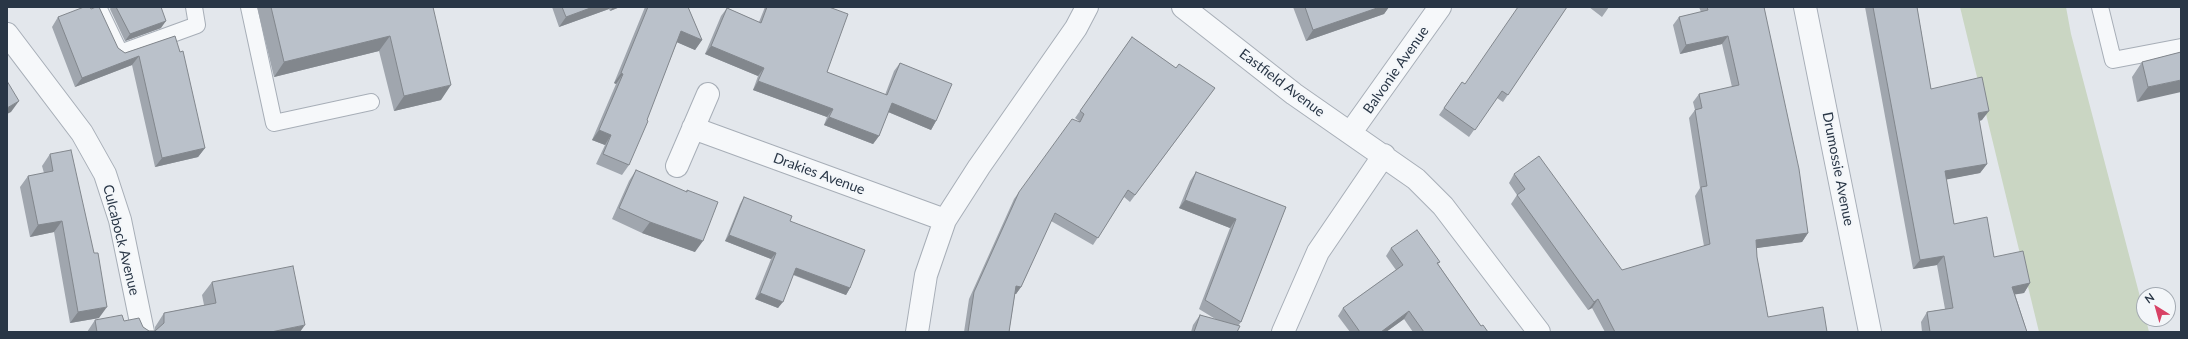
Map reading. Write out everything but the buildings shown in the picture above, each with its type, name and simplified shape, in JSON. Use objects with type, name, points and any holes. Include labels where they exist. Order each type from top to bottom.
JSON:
[{"type":"street","points":[[917,332],[926,275],[945,220],[979,167],[1076,28],[1087,7]]},
{"type":"street","name":"Eastfield Avenue","points":[[1183,7],[1294,94],[1351,132],[1416,179],[1443,206],[1539,332]]},
{"type":"street","name":"Balvonie Avenue","points":[[1351,132],[1440,7]]},
{"type":"street","name":"Drumossie Avenue","points":[[1805,7],[1870,332]]},
{"type":"street","name":"Culcabock Avenue","points":[[7,34],[82,133],[105,174],[120,220],[143,332]]},
{"type":"street","points":[[677,166],[708,94]]},
{"type":"street","name":"Drakies Avenue","points":[[693,128],[945,220]]},
{"type":"street","points":[[1283,332],[1318,252],[1384,155]]},
{"type":"lane","points":[[98,7],[120,53],[197,25],[194,7]]},
{"type":"lane","points":[[249,7],[274,123],[371,102]]},
{"type":"lane","points":[[2100,7],[2113,60],[2181,48]]},
{"type":"green space","points":[[1960,7],[2066,7],[2071,34],[2137,287],[2136,287],[2136,327],[2148,327],[2149,332],[2039,332]]}]
